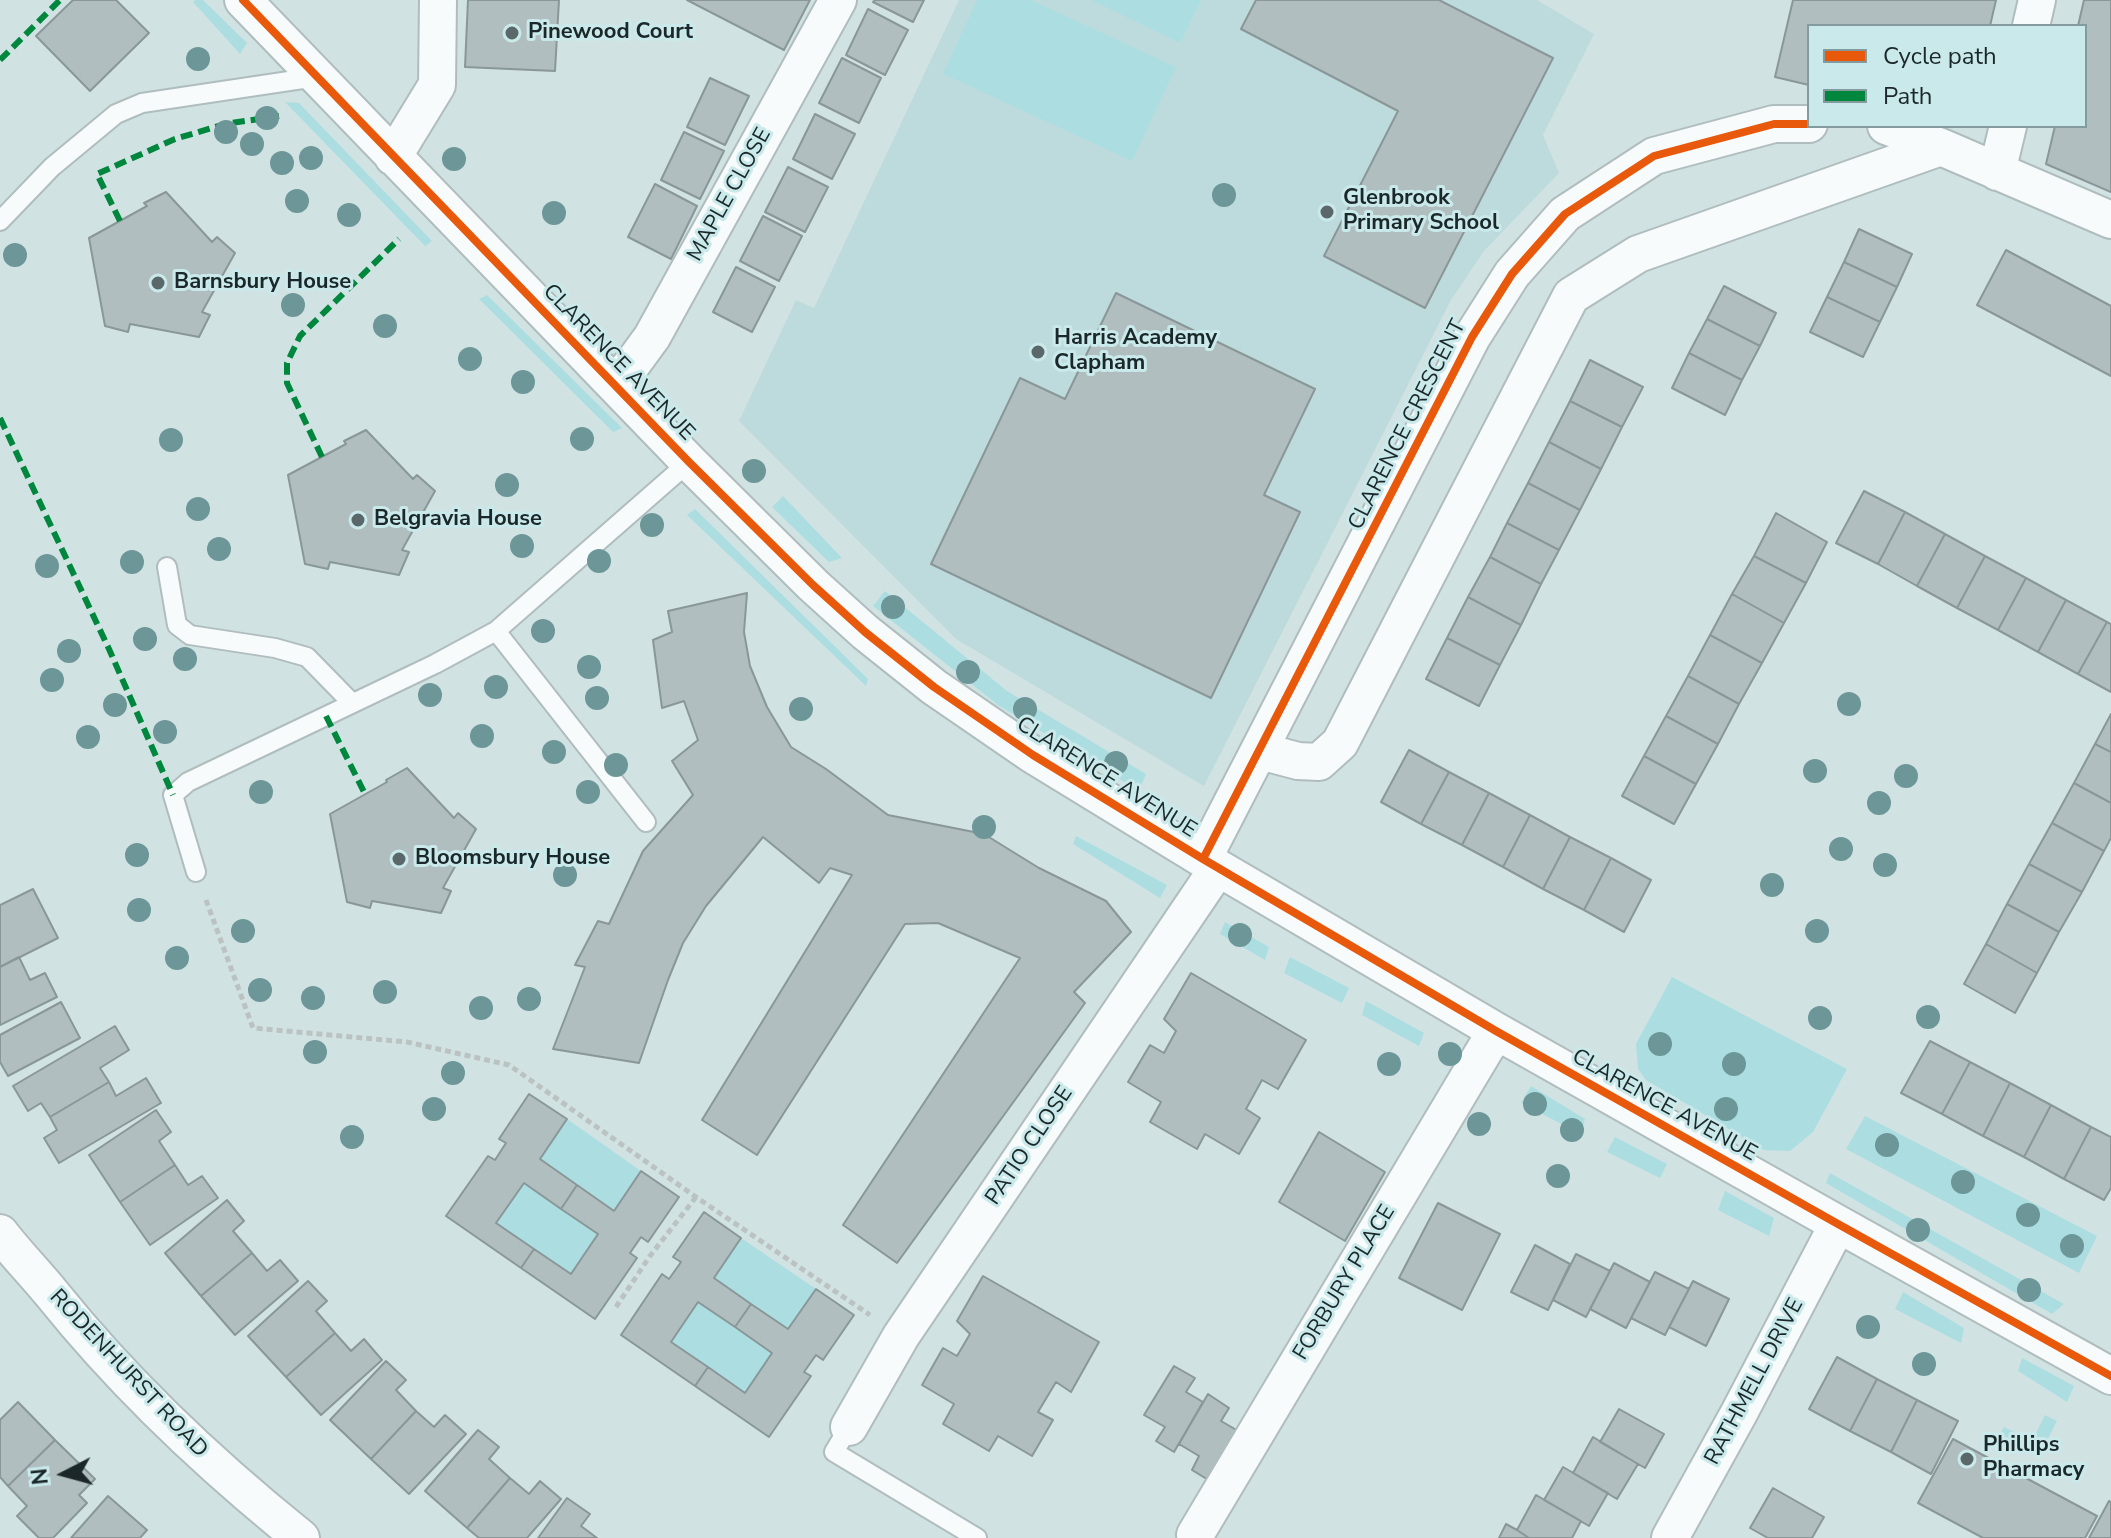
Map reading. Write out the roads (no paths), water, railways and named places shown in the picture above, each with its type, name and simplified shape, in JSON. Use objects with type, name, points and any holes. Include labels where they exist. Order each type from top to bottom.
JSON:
[{"type":"street","name":"CLARENCE AVENUE","points":[[243,0],[689,462],[813,585],[899,661],[1033,755],[1211,864],[1496,1031],[2111,1376]]},
{"type":"street","points":[[393,157],[437,85],[438,0]]},
{"type":"street","name":"MAPLE CLOSE","points":[[614,384],[633,363],[661,321],[838,0]]},
{"type":"street","points":[[2031,24],[2037,0]]},
{"type":"street","name":"CLARENCE CRESCENT","points":[[1211,864],[1260,751],[1472,337],[1512,274],[1565,214],[1654,156],[1774,124],[1807,124]]},
{"type":"street","points":[[1891,128],[2111,220]]},
{"type":"street","points":[[1997,172],[2008,128]]},
{"type":"street","points":[[1260,751],[1298,761],[1319,762],[1340,743],[1571,296],[1638,254],[1941,147]]},
{"type":"street","name":"PATIO CLOSE","points":[[849,1427],[901,1336],[1211,864]]},
{"type":"street","name":"FORBURY PLACE","points":[[1195,1535],[1496,1031]]},
{"type":"street","name":"RATHMELL DRIVE","points":[[1670,1538],[1838,1224]]},
{"type":"street","name":"RODENHURST ROAD","points":[[0,1233],[111,1362],[170,1425],[245,1493],[301,1538]]},
{"type":"lane","points":[[0,221],[52,167],[116,114],[142,103],[316,77]]},
{"type":"lane","points":[[196,872],[173,795],[188,782],[435,664],[496,631],[689,462]]},
{"type":"lane","points":[[167,567],[177,625],[190,635],[275,648],[307,657],[352,703]]},
{"type":"lane","points":[[496,631],[646,822]]},
{"type":"lane","points":[[849,1427],[834,1452],[977,1538]]},
{"type":"place","name":"Pinewood Court","points":[[512,33]]},
{"type":"place","name":"Glenbrook Primary School","points":[[1327,212]]},
{"type":"place","name":"Barnsbury House","points":[[158,283]]},
{"type":"place","name":"Harris Academy Clapham","points":[[1038,352]]},
{"type":"place","name":"Belgravia House","points":[[358,520]]},
{"type":"place","name":"Bloomsbury House","points":[[399,859]]},
{"type":"place","name":"Phillips Pharmacy","points":[[1967,1459]]}]
